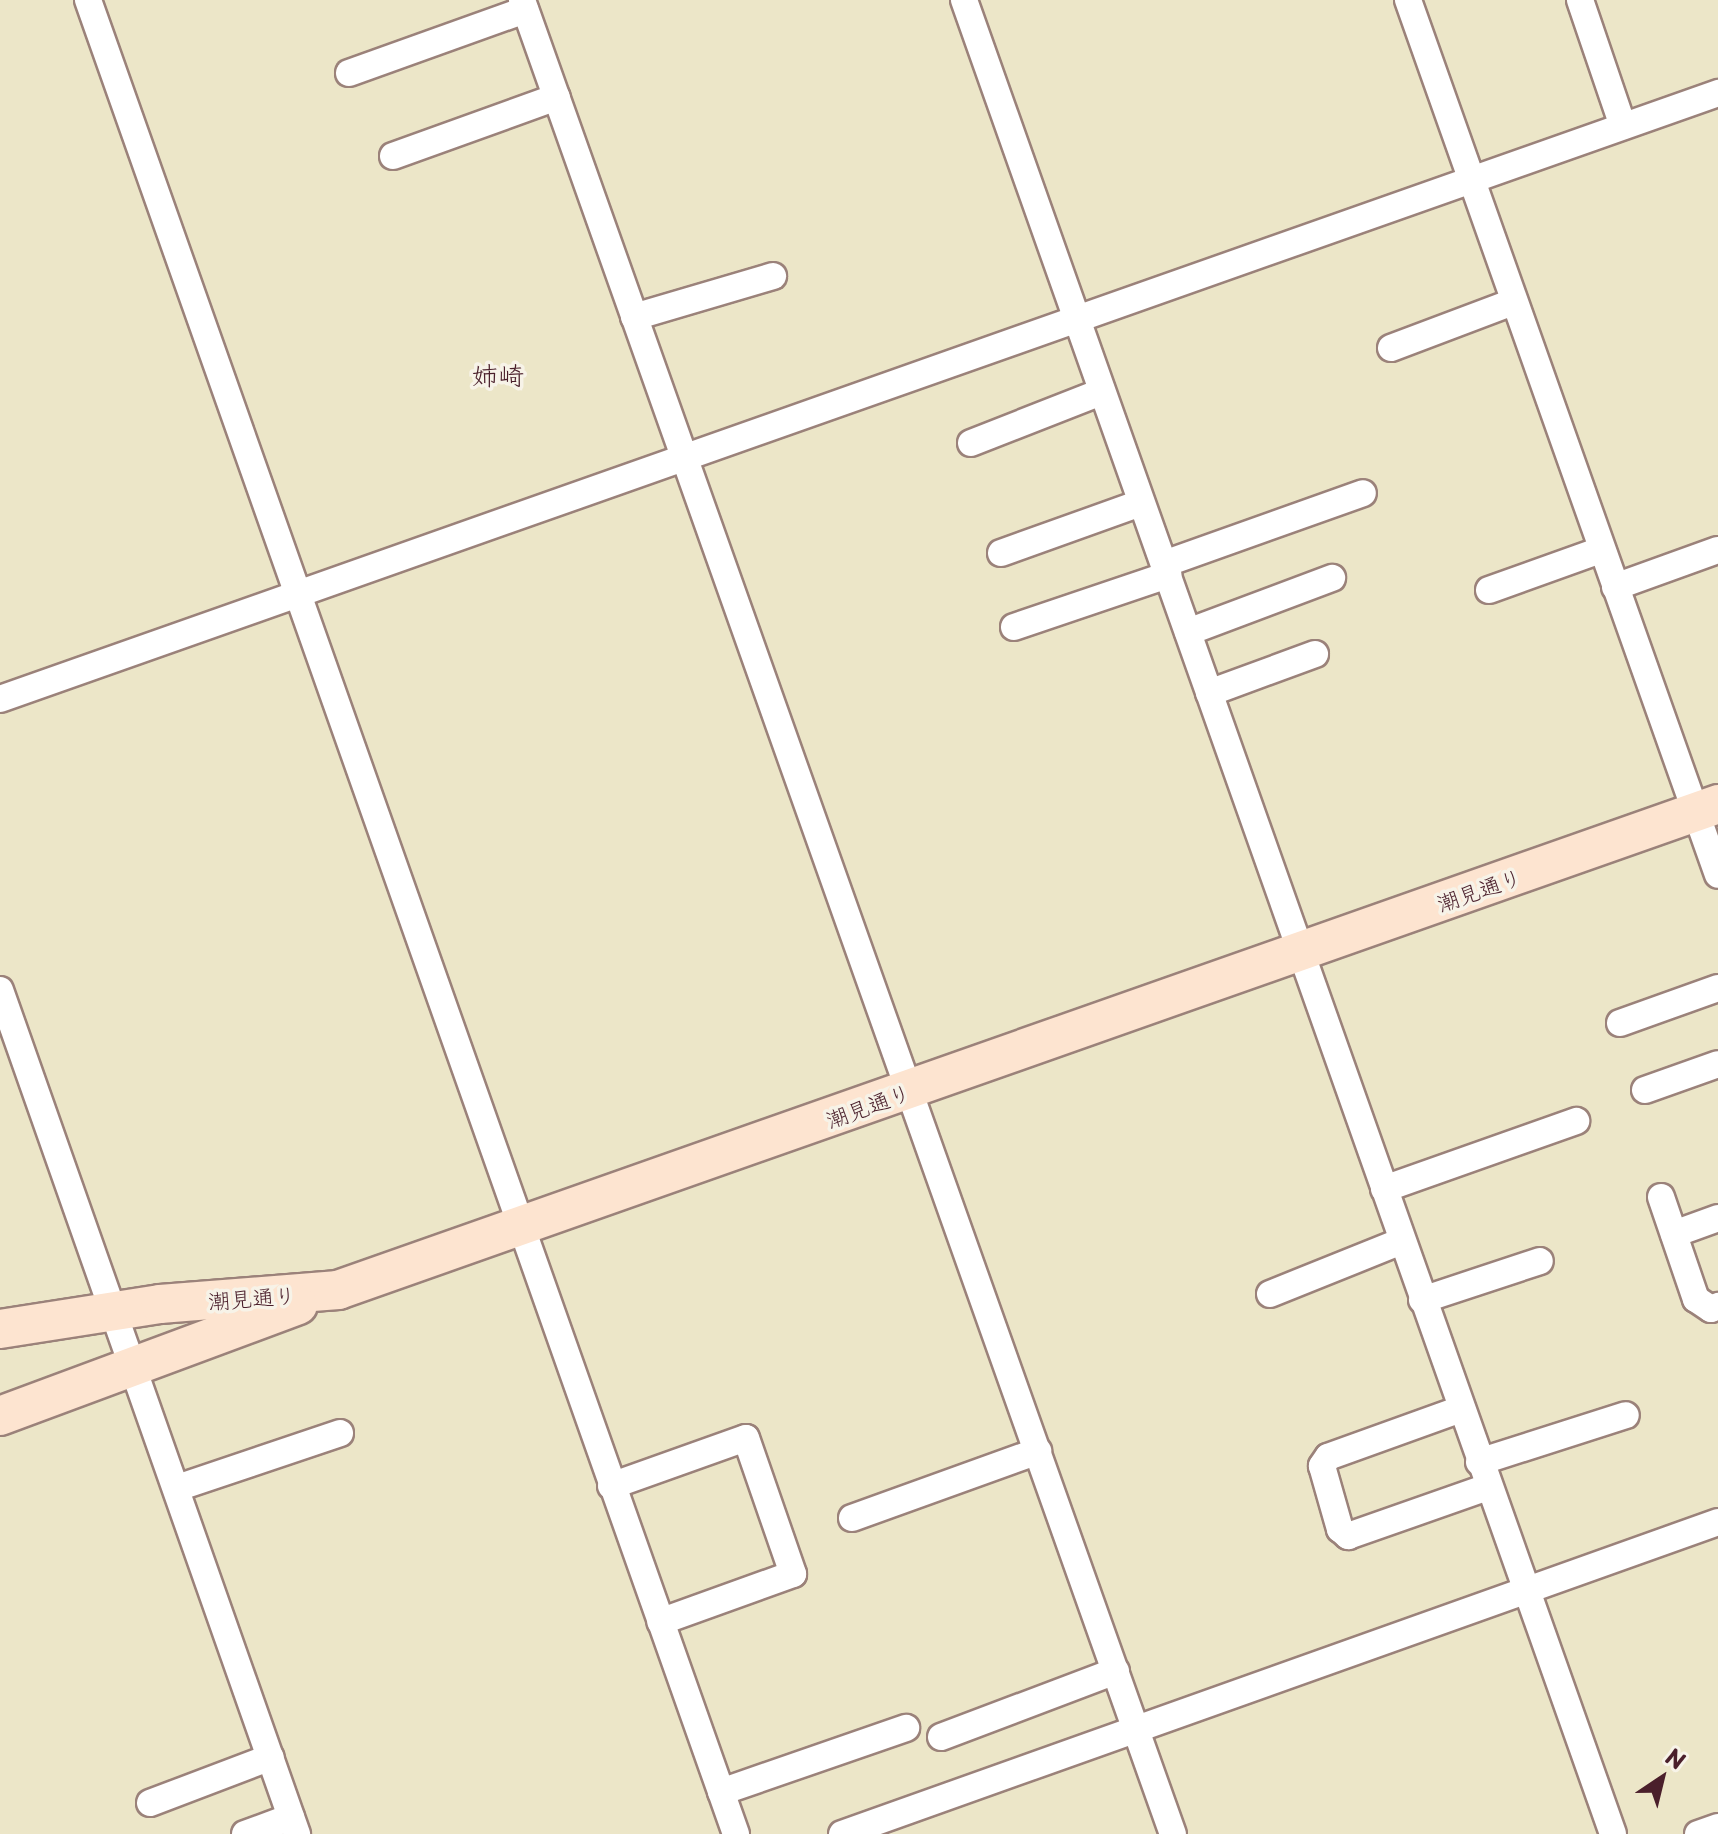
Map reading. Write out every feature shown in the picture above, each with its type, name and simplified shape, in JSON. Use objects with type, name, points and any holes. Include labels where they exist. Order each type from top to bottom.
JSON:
[{"type":"street","points":[[88,0],[736,1834]]},
{"type":"street","points":[[964,0],[1075,321],[1613,1834]]},
{"type":"street","points":[[1408,0],[1601,550],[1707,808],[1718,875]]},
{"type":"street","points":[[1580,0],[1623,126]]},
{"type":"street","points":[[349,73],[524,5],[1173,1834]]},
{"type":"street","points":[[0,699],[685,460],[1718,93]]},
{"type":"street","points":[[393,156],[557,97]]},
{"type":"street","points":[[634,317],[773,276]]},
{"type":"street","points":[[1391,348],[1513,302]]},
{"type":"street","points":[[971,443],[1101,392]]},
{"type":"street","points":[[1014,627],[1363,493]]},
{"type":"street","points":[[1001,553],[1141,503]]},
{"type":"street","points":[[1489,590],[1601,550]]},
{"type":"street","points":[[1615,587],[1718,550]]},
{"type":"street","points":[[1188,632],[1332,578]]},
{"type":"street","points":[[1209,693],[1315,654]]},
{"type":"street","name":"潮見通り","points":[[0,1329],[116,1311],[338,1290],[521,1230],[1707,808]]},
{"type":"street","points":[[1620,1023],[1718,988]]},
{"type":"street","points":[[0,990],[116,1311],[294,1826],[245,1834]]},
{"type":"street","points":[[1645,1090],[1718,1064]]},
{"type":"street","points":[[1384,1189],[1576,1121]]},
{"type":"street","points":[[1661,1197],[1696,1299],[1711,1309],[1718,1306]]},
{"type":"street","points":[[1674,1234],[1718,1218]]},
{"type":"street","points":[[1270,1294],[1402,1241]]},
{"type":"street","points":[[1422,1300],[1540,1261]]},
{"type":"street","points":[[0,1416],[338,1290]]},
{"type":"street","points":[[1461,1409],[1328,1457],[1322,1466],[1340,1529],[1348,1536],[1488,1487]]},
{"type":"street","points":[[1479,1462],[1626,1415]]},
{"type":"street","points":[[177,1488],[340,1433]]},
{"type":"street","points":[[611,1486],[746,1438],[793,1574],[660,1622]]},
{"type":"street","points":[[852,1518],[1038,1451]]},
{"type":"street","points":[[842,1834],[1718,1522]]},
{"type":"street","points":[[941,1737],[1116,1671]]},
{"type":"street","points":[[721,1792],[906,1728]]},
{"type":"street","points":[[150,1803],[271,1757]]},
{"type":"street","points":[[1698,1834],[1718,1827]]},
{"type":"district","name":"姉崎","points":[[498,375]]}]
